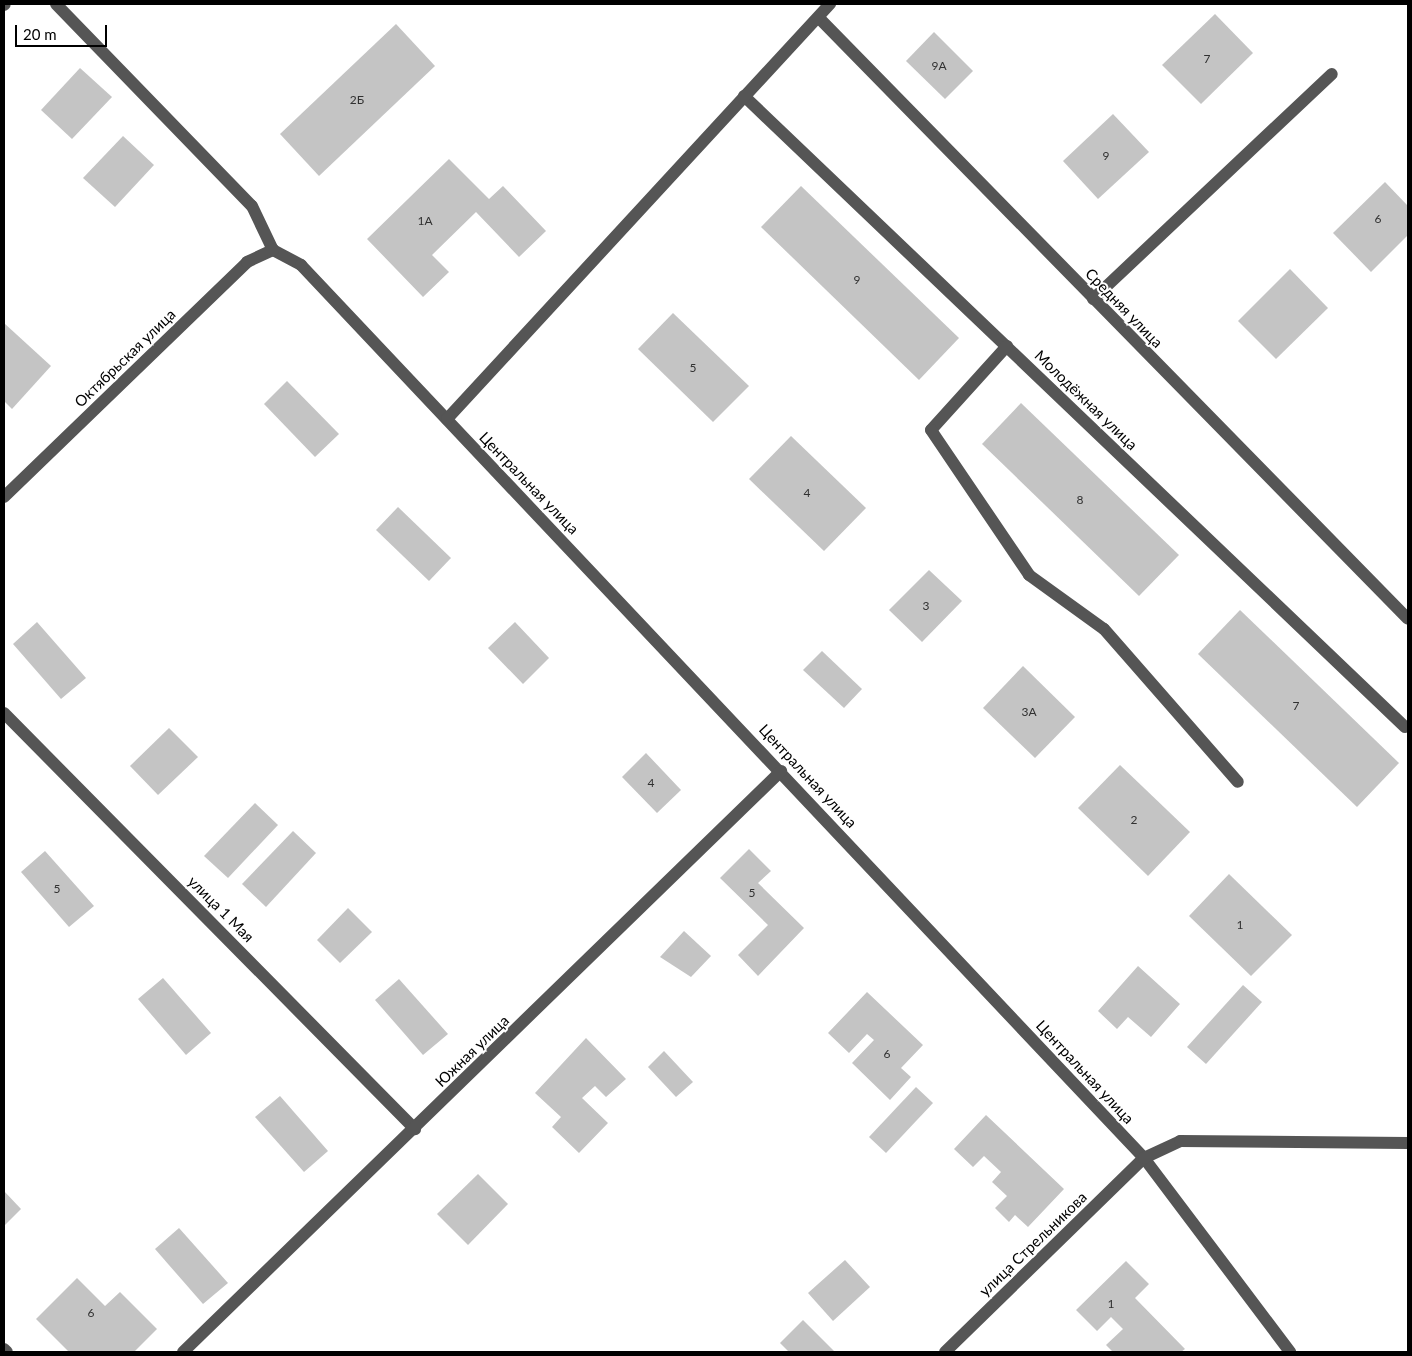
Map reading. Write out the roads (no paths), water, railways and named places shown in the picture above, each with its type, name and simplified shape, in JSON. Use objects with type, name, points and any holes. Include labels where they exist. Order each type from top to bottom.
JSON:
[{"type":"street","points":[[56,4],[252,206],[273,250]]},
{"type":"street","points":[[446,419],[830,4]]},
{"type":"street","name":"Средняя улица","points":[[818,18],[1408,619]]},
{"type":"street","points":[[1093,299],[1332,74]]},
{"type":"street","name":"Молодёжная улица","points":[[744,96],[1405,727]]},
{"type":"street","name":"Центральная улица","points":[[273,250],[301,265],[781,771],[1144,1158],[1290,1352]]},
{"type":"street","name":"Октябрьская улица","points":[[4,497],[247,262],[273,250]]},
{"type":"street","points":[[1006,346],[931,430],[1029,575],[1104,629],[1238,782]]},
{"type":"street","name":"улица 1 Мая","points":[[4,713],[415,1128]]},
{"type":"street","name":"Южная улица","points":[[183,1352],[781,771]]},
{"type":"street","name":"улица Стрельникова","points":[[945,1352],[1144,1158],[1180,1141],[1408,1143]]},
{"type":"street","points":[[4,1349],[7,1352]]}]
